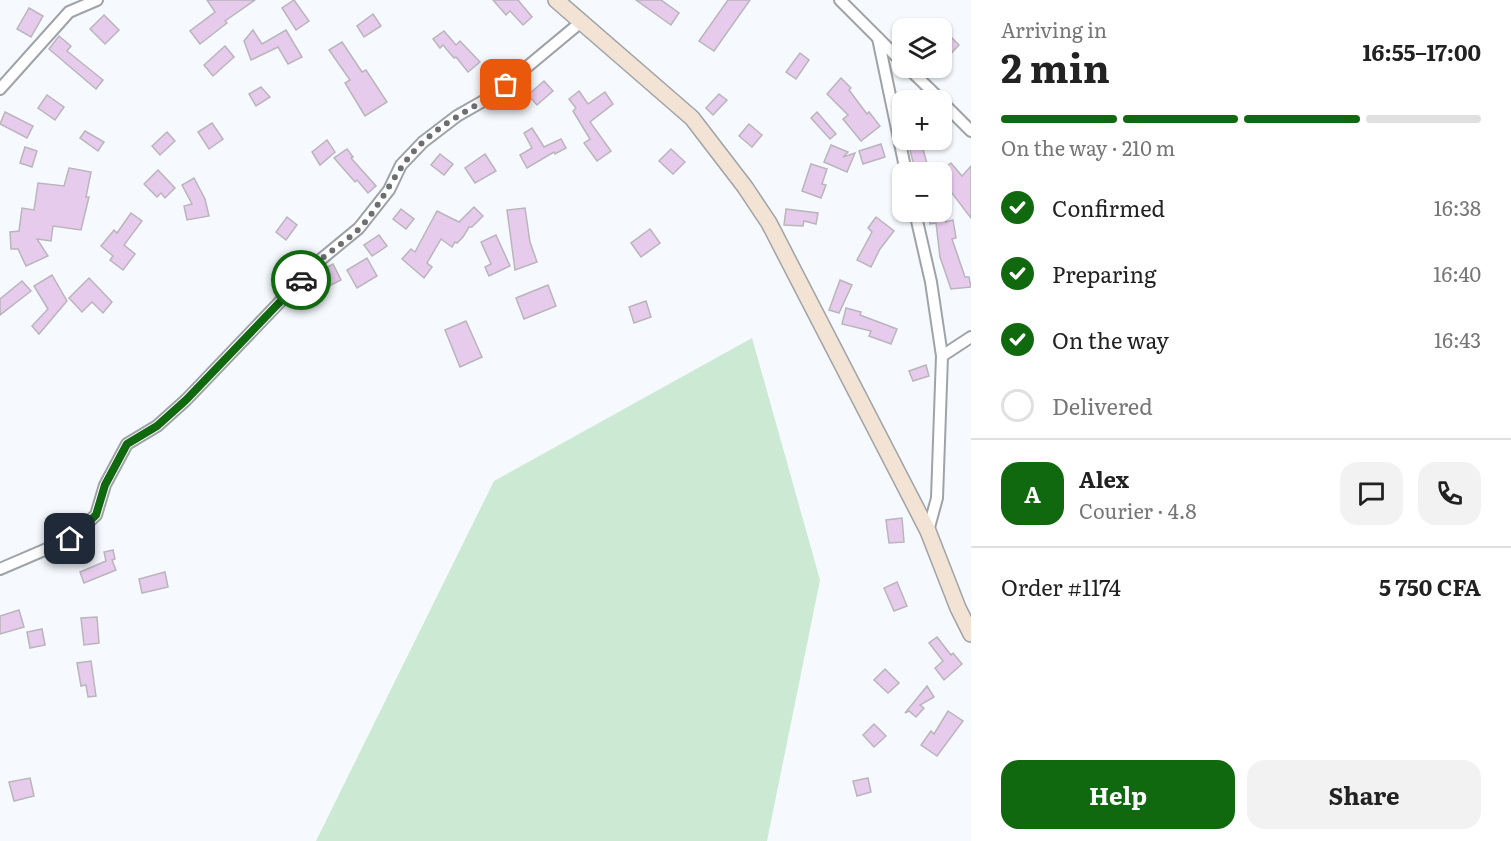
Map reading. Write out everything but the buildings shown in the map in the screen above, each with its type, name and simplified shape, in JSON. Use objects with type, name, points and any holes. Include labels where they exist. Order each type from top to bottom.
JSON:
[{"type":"street","points":[[0,89],[69,12],[97,0]]},
{"type":"street","points":[[556,0],[692,118],[745,187],[769,223],[928,531],[958,608],[971,634]]},
{"type":"street","points":[[840,0],[892,52]]},
{"type":"street","points":[[0,569],[70,539],[96,515],[105,485],[127,444],[157,426],[186,400],[319,261],[359,228],[388,190],[401,165],[423,142],[457,116],[492,96],[581,22]]},
{"type":"street","points":[[878,38],[904,162]]},
{"type":"street","points":[[918,78],[930,90]]},
{"type":"street","points":[[952,112],[971,130]]},
{"type":"street","points":[[917,222],[931,282],[942,356],[937,498],[928,531]]},
{"type":"street","points":[[942,356],[971,337]]},
{"type":"green space","points":[[752,338],[820,580],[767,841],[316,841],[494,481]]},
{"type":"way so far","points":[[301,280],[319,261],[359,228],[388,190],[401,165],[423,142],[457,116],[492,96],[506,85]]},
{"type":"route","points":[[70,539],[96,515],[105,485],[127,444],[157,426],[186,400],[301,280]]}]
